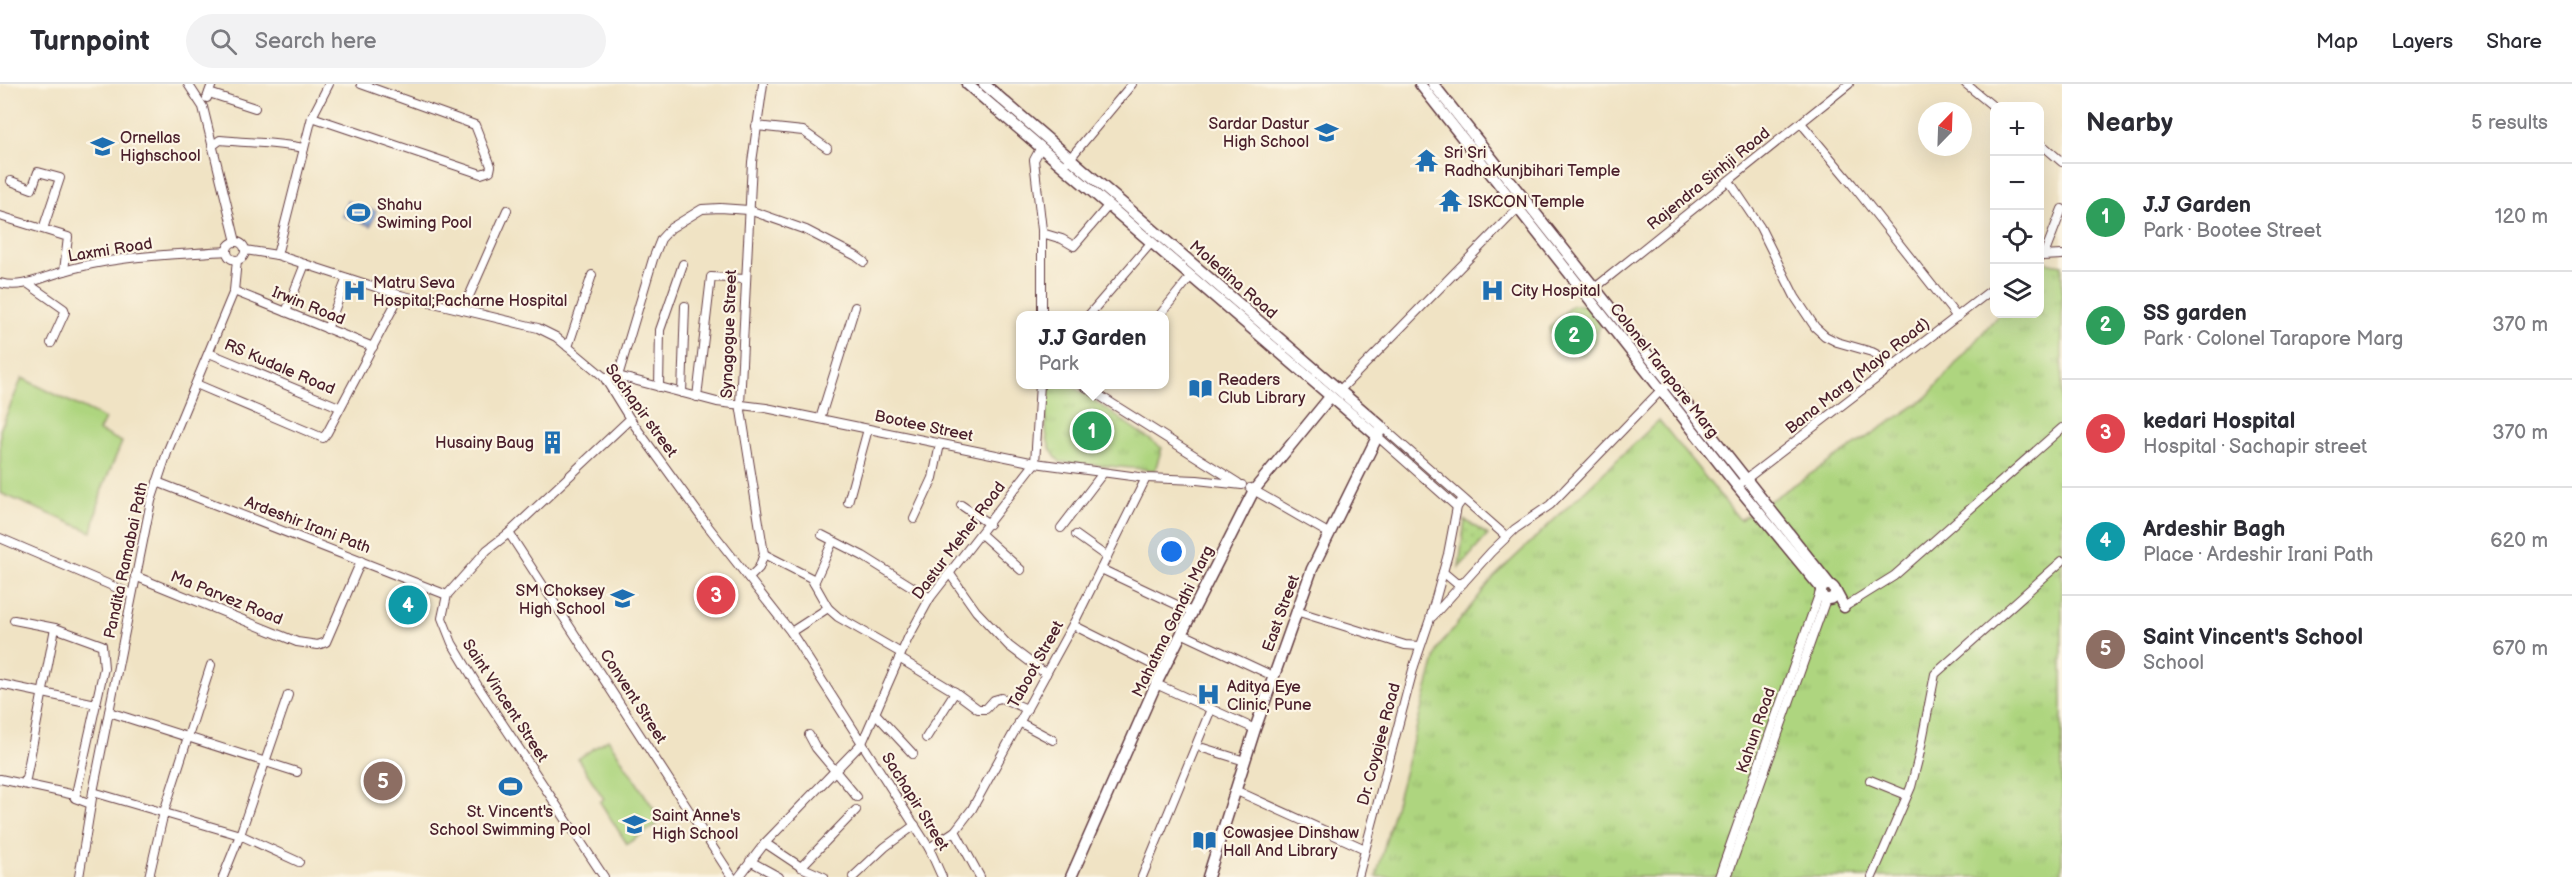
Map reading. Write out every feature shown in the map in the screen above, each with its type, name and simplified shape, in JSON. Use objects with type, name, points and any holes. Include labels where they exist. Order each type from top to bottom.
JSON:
[{"type":"main road","name":"Moledina Road","points":[[967,84],[1330,397],[1379,432]]},
{"type":"main road","name":"Moledina Road","points":[[984,84],[1340,390],[1379,432]]},
{"type":"main road","name":"Colonel Tarapore Marg","points":[[1420,84],[1522,205],[1827,592],[1844,607]]},
{"type":"main road","name":"Colonel Tarapore Marg","points":[[1433,84],[1522,205]]},
{"type":"main road","name":"Mahatma Gandhi Marg","points":[[1071,877],[1156,684],[1254,490],[1330,397]]},
{"type":"main road","name":"East Street","points":[[1208,877],[1255,729],[1312,569],[1379,432]]},
{"type":"street","points":[[188,84],[204,107],[236,242]]},
{"type":"street","points":[[204,107],[212,84]]},
{"type":"street","points":[[277,255],[312,117],[329,84]]},
{"type":"street","points":[[312,117],[481,174],[490,171],[491,166],[475,125],[361,84]]},
{"type":"street","name":"Synagogue Street","points":[[763,84],[756,126],[749,210],[740,405],[764,554]]},
{"type":"street","points":[[1063,167],[1132,84]]},
{"type":"street","name":"Rajendra Sinhji Road","points":[[1591,292],[1849,84]]},
{"type":"street","points":[[1966,84],[1990,103]]},
{"type":"street","points":[[209,93],[255,108]]},
{"type":"street","points":[[1801,123],[1957,317]]},
{"type":"street","points":[[756,126],[803,131],[827,148]]},
{"type":"street","points":[[212,146],[220,140],[254,144],[271,142],[304,148]]},
{"type":"street","points":[[2044,146],[2062,162]]},
{"type":"street","points":[[1041,147],[1034,160],[1042,233],[1042,311]]},
{"type":"street","points":[[11,181],[32,189],[38,172],[60,178],[43,229]]},
{"type":"street","points":[[1729,181],[1760,227],[1795,297],[1815,327],[1825,336],[1837,342],[1872,352],[1895,364]]},
{"type":"street","points":[[1340,390],[1522,205]]},
{"type":"street","points":[[1042,233],[1062,239],[1074,246],[1108,206]]},
{"type":"street","points":[[618,376],[653,259],[662,238],[671,228],[702,209],[749,210],[806,230],[864,262]]},
{"type":"street","points":[[2044,251],[2062,209]]},
{"type":"street","points":[[463,310],[507,210]]},
{"type":"street","points":[[0,216],[68,237],[64,271]]},
{"type":"street","points":[[236,242],[242,244],[245,250],[243,257],[237,260],[230,258],[227,251],[230,244],[236,242]]},
{"type":"street","points":[[1092,311],[1151,243]]},
{"type":"street","name":"Sachapir street","points":[[245,250],[277,255],[400,296],[538,328],[556,337],[604,377],[630,419],[791,632],[862,743]]},
{"type":"street","name":"Laxmi Road","points":[[0,283],[27,283],[86,264],[227,251]]},
{"type":"street","points":[[2044,256],[2062,255]]},
{"type":"street","name":"Pandita Ramabai Path","points":[[79,877],[93,792],[144,529],[157,482],[234,291],[237,260]]},
{"type":"street","points":[[286,312],[305,264]]},
{"type":"street","points":[[659,387],[660,330],[683,264]]},
{"type":"street","points":[[568,347],[592,275]]},
{"type":"street","points":[[1162,311],[1191,276]]},
{"type":"street","points":[[697,397],[711,277],[745,279]]},
{"type":"street","points":[[327,329],[347,278]]},
{"type":"street","points":[[27,283],[64,309],[65,312],[51,343]]},
{"type":"street","name":"Irwin Road","points":[[234,291],[373,347]]},
{"type":"street","name":"Bana Marg (Mayo Road)","points":[[1741,483],[1990,292]]},
{"type":"street","points":[[196,384],[322,438],[327,433],[400,296]]},
{"type":"street","points":[[682,393],[685,306]]},
{"type":"street","points":[[820,419],[855,307]]},
{"type":"street","name":"RS Kudale Road","points":[[209,353],[339,407]]},
{"type":"street","name":"Bootee Street","points":[[604,377],[618,376],[717,402],[820,419],[1035,464],[1146,478],[1242,485]]},
{"type":"street","points":[[1430,619],[1506,537],[1550,505],[1665,386]]},
{"type":"street","points":[[1035,464],[1040,389]]},
{"type":"street","points":[[1089,389],[1163,438],[1330,534]]},
{"type":"street","points":[[447,595],[487,550],[509,533],[630,419]]},
{"type":"street","points":[[1844,607],[1894,576],[2062,428]]},
{"type":"street","points":[[848,502],[868,429]]},
{"type":"street","points":[[1379,432],[1457,507],[1463,499]]},
{"type":"street","name":"Moledina Road","points":[[1379,432],[1490,520]]},
{"type":"street","points":[[914,519],[933,478],[940,444]]},
{"type":"street","name":"Dastur Meher Road","points":[[862,743],[900,656],[930,598],[1035,464]]},
{"type":"street","points":[[1061,528],[1103,472]]},
{"type":"street","name":"Taboot Street","points":[[929,848],[955,831],[968,815],[1073,625],[1146,478]]},
{"type":"street","name":"Ardeshir Irani Path","points":[[157,482],[447,595]]},
{"type":"street","points":[[961,505],[989,524]]},
{"type":"street","name":"Dr. Coyajee Road","points":[[1358,877],[1420,646],[1443,572],[1457,507]]},
{"type":"street","points":[[1490,520],[1515,529]]},
{"type":"street","points":[[1490,520],[1506,537]]},
{"type":"street","name":"Convent Street","points":[[509,533],[732,877]]},
{"type":"street","points":[[981,534],[1021,570]]},
{"type":"street","points":[[822,535],[863,556],[930,598]]},
{"type":"street","points":[[1076,535],[1107,557]]},
{"type":"street","points":[[0,538],[131,594]]},
{"type":"street","points":[[814,583],[833,541]]},
{"type":"street","points":[[749,578],[759,568],[764,554],[811,578],[828,608],[838,617],[983,711],[994,700],[1001,698],[1027,709]]},
{"type":"street","name":"Ma Parvez Road","points":[[135,576],[307,644],[318,645],[326,642],[361,561]]},
{"type":"street","points":[[1872,877],[1907,795],[1919,756],[1935,674],[2062,561]]},
{"type":"street","points":[[1101,569],[1192,612]]},
{"type":"street","points":[[1443,572],[1456,583],[1463,583]]},
{"type":"street","points":[[950,574],[976,611],[1009,646],[1046,674]]},
{"type":"street","name":"Kahun Road","points":[[1719,877],[1827,592]]},
{"type":"street","name":"Kahun Road","points":[[1727,877],[1827,592]]},
{"type":"street","name":"Saint Vincent Street","points":[[447,595],[442,618],[452,643],[604,877]]},
{"type":"street","points":[[791,632],[828,608]]},
{"type":"street","points":[[1296,611],[1405,645],[1420,646]]},
{"type":"street","points":[[14,620],[55,628],[102,645],[104,668],[75,795]]},
{"type":"street","points":[[1073,625],[1163,670]]},
{"type":"street","points":[[25,784],[55,628]]},
{"type":"street","points":[[1181,633],[1273,676]]},
{"type":"street","points":[[149,877],[164,812],[212,665]]},
{"type":"street","points":[[0,684],[96,704]]},
{"type":"street","points":[[1156,684],[1255,729]]},
{"type":"street","points":[[926,738],[955,692]]},
{"type":"street","points":[[223,877],[240,835],[288,695]]},
{"type":"street","points":[[1142,877],[1211,709]]},
{"type":"street","points":[[109,712],[297,772]]},
{"type":"street","points":[[875,713],[913,754]]},
{"type":"street","points":[[1019,722],[1053,740]]},
{"type":"street","points":[[810,735],[816,748],[857,797]]},
{"type":"street","points":[[739,877],[765,843],[862,743]]},
{"type":"street","name":"Sachapir Street","points":[[862,743],[929,848],[942,877]]},
{"type":"street","points":[[1203,748],[1245,761]]},
{"type":"street","points":[[0,778],[75,795],[75,798],[91,804]]},
{"type":"street","points":[[1870,780],[1907,795]]},
{"type":"street","points":[[1237,791],[1365,849]]},
{"type":"street","points":[[93,792],[240,835],[299,862]]},
{"type":"street","points":[[801,867],[856,810]]},
{"type":"street","name":"Sachapir Street","points":[[853,877],[873,857],[915,825]]},
{"type":"street","points":[[955,831],[980,877]]},
{"type":"street","points":[[765,843],[801,867],[824,877]]},
{"type":"street","points":[[750,861],[779,877]]},
{"type":"green space","points":[[2044,262],[2062,265],[2062,877],[1376,877],[1438,648],[1494,577],[1659,420],[1740,520],[1924,400],[1996,318],[2044,318]]},
{"type":"green space","points":[[1572,305],[1587,305],[1601,323],[1595,342],[1584,355],[1579,355],[1553,342],[1549,328]]},
{"type":"green space","points":[[22,378],[105,419],[99,431],[122,442],[102,489],[92,532],[0,493],[0,430]]},
{"type":"green space","points":[[1048,389],[1077,389],[1162,448],[1155,470],[1060,462],[1049,446],[1046,416]]},
{"type":"green space","points":[[1465,520],[1488,535],[1459,568]]},
{"type":"green space","points":[[608,739],[662,821],[627,844],[600,802],[604,799],[578,759]]},
{"type":"water","name":"Shahu Swiming Pool","points":[[347,201],[376,211],[371,226],[342,216]]},
{"type":"place","name":"Sardar Dastur High School","points":[[1327,132]]},
{"type":"place","name":"Ornellas Highschool","points":[[102,146]]},
{"type":"place","name":"Sri Sri RadhaKunjbihari Temple","points":[[1426,161]]},
{"type":"place","name":"ISKCON Temple","points":[[1450,201]]},
{"type":"place","name":"Shahu Swiming Pool","points":[[359,213]]},
{"type":"place","name":"City Hospital","points":[[1493,290]]},
{"type":"place","name":"Matru Seva Hospital;Pacharne Hospital","points":[[355,291]]},
{"type":"place","name":"SS garden","points":[[1574,335]]},
{"type":"place","name":"Readers Club Library","points":[[1200,388]]},
{"type":"place","name":"J.J Garden","points":[[1092,431]]},
{"type":"place","name":"Husainy Baug","points":[[552,442]]},
{"type":"place","name":"kedari Hospital","points":[[716,595]]},
{"type":"place","name":"SM Choksey High School","points":[[623,599]]},
{"type":"place","name":"Ardeshir Bagh","points":[[408,605]]},
{"type":"place","name":"Aditya Eye Clinic, Pune","points":[[1209,695]]},
{"type":"place","name":"Saint Vincent's School","points":[[383,781]]},
{"type":"place","name":"St. Vincent's School Swimming Pool","points":[[510,786]]},
{"type":"place","name":"Saint Anne's High School","points":[[634,824]]},
{"type":"place","name":"Cowasjee Dinshaw Hall And Library","points":[[1205,841]]}]
